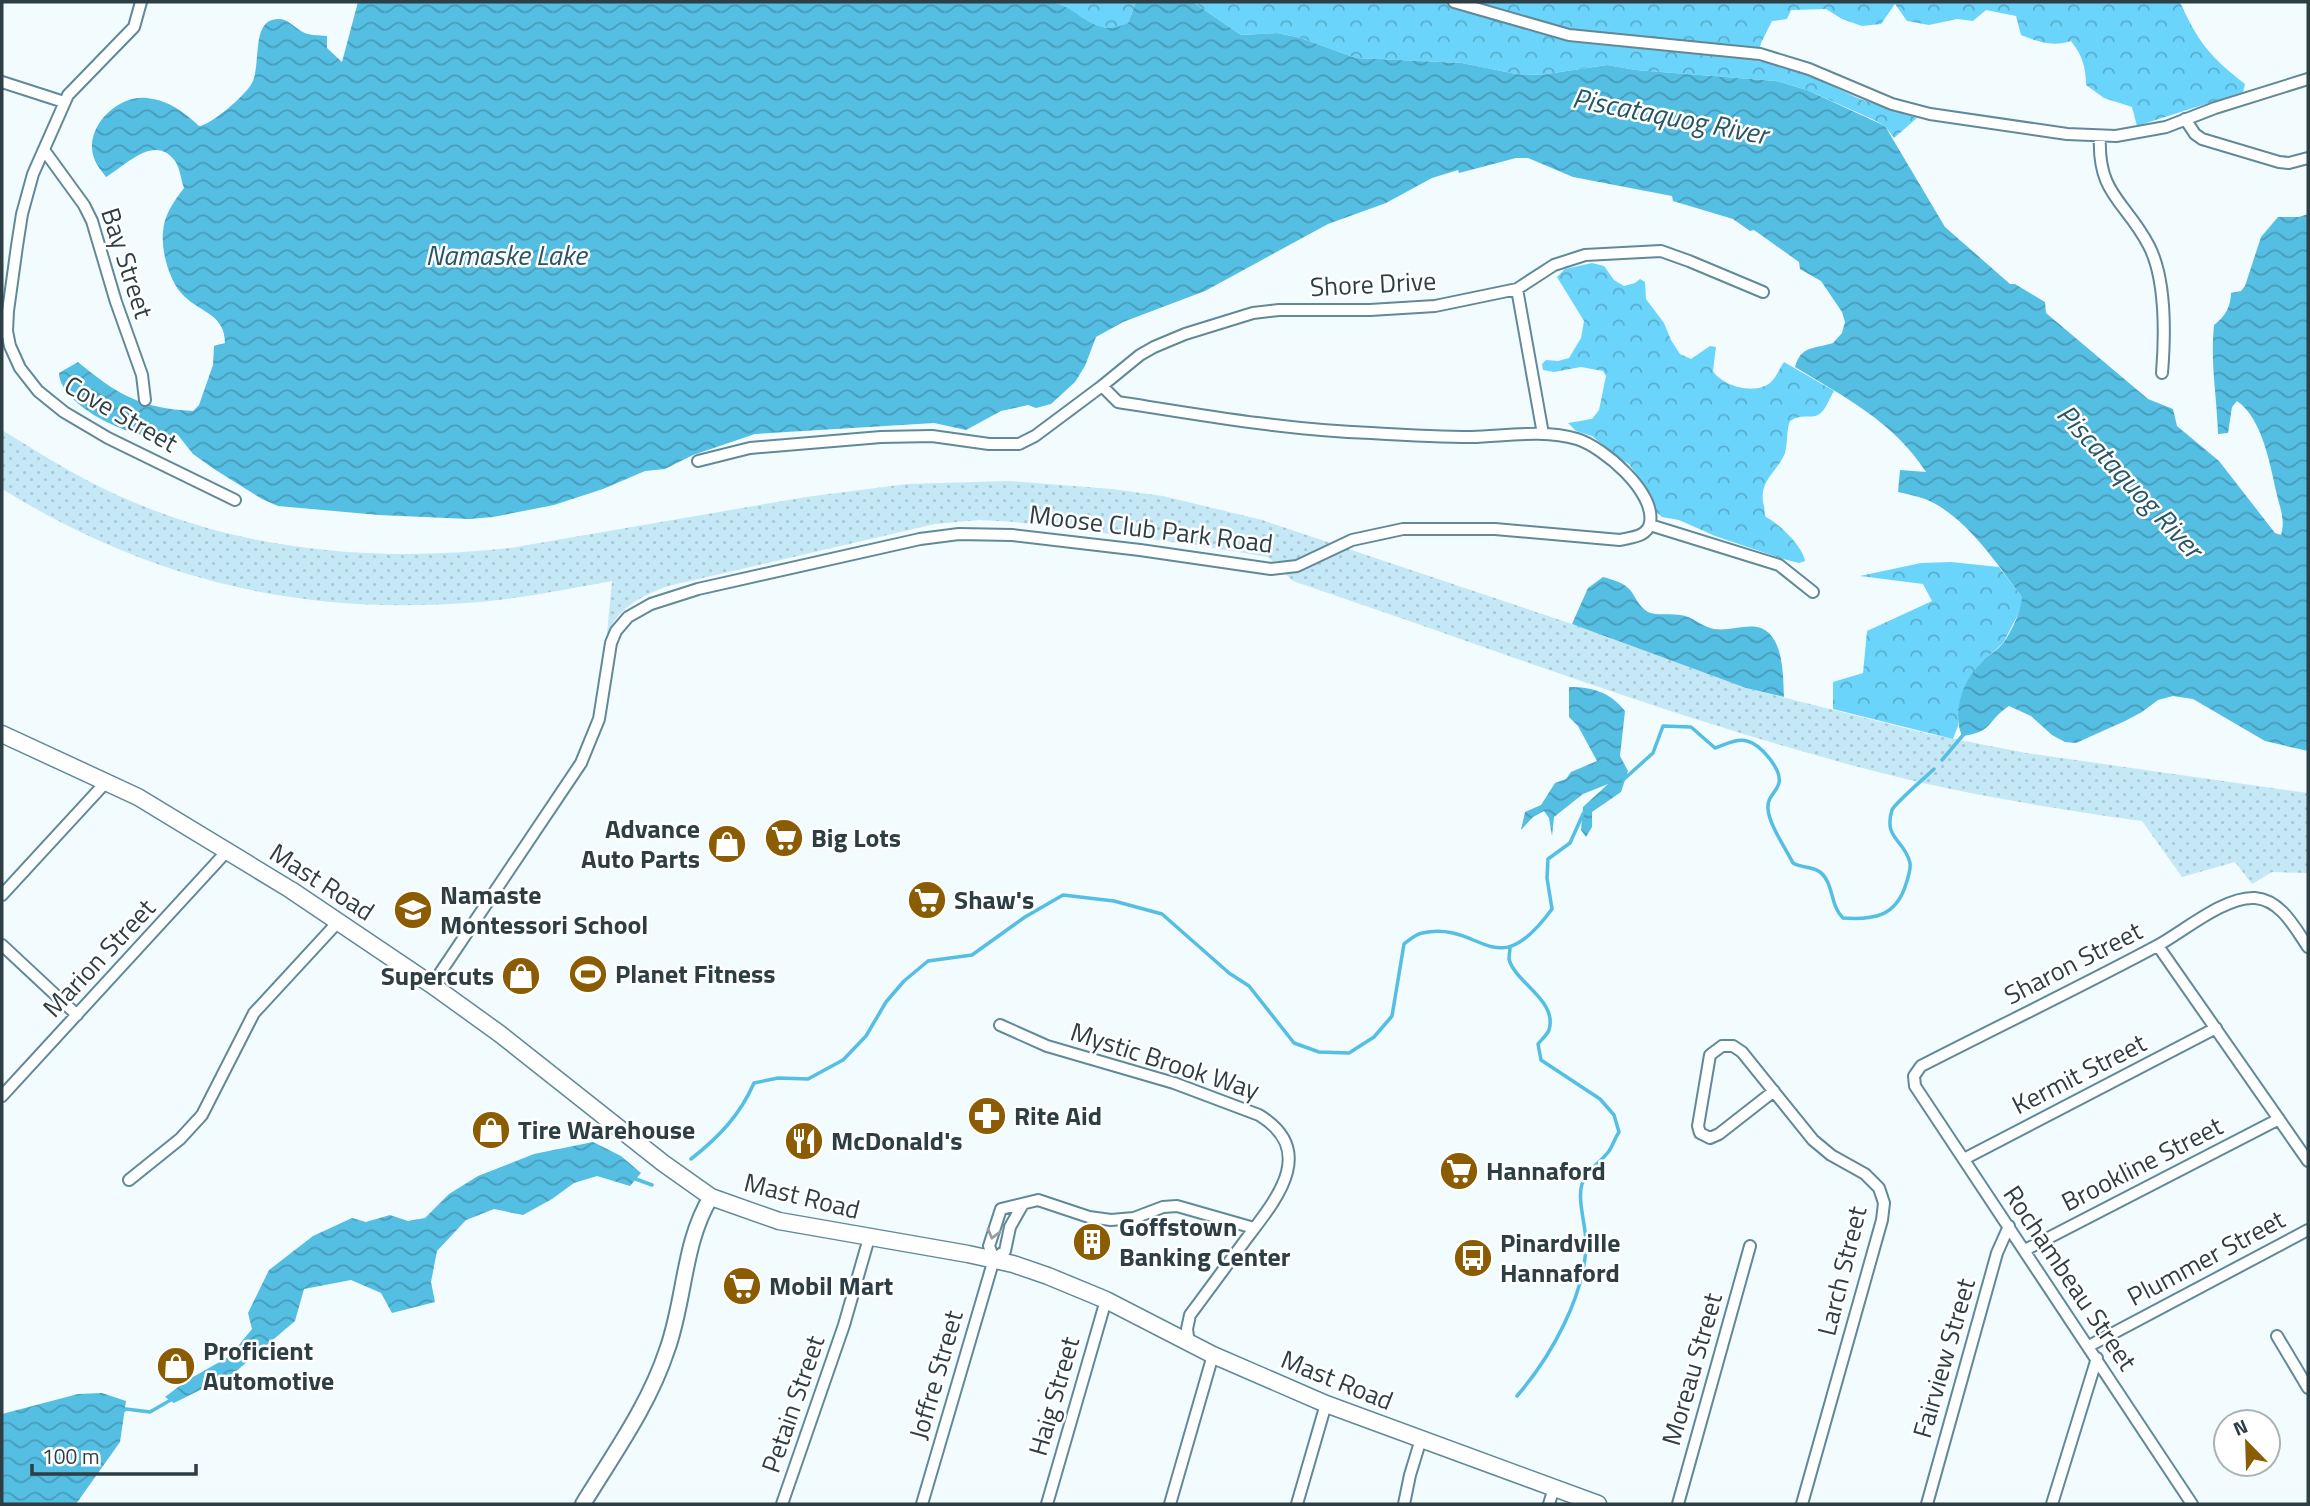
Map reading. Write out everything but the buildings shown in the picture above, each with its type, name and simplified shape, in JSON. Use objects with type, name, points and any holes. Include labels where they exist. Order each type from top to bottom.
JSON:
[{"type":"main road","name":"Mast Road","points":[[2,734],[107,781],[168,813],[228,850],[432,985],[591,1104],[682,1178],[711,1197],[779,1222],[994,1259],[1048,1276],[1106,1300],[1213,1356],[1326,1404],[1422,1439],[1552,1496],[1598,1504]]},
{"type":"street","name":"Cove Street","points":[[141,2],[134,27],[73,88],[64,102],[44,150],[26,197],[7,331],[14,358],[38,391],[78,421],[235,500]]},
{"type":"street","points":[[1454,2],[1569,35],[1760,54],[1809,69],[1892,104],[1930,114],[2043,131],[2116,136],[2166,127],[2308,79]]},
{"type":"street","points":[[2,82],[64,102]]},
{"type":"street","points":[[2185,119],[2194,134],[2202,139],[2279,162],[2289,163],[2308,158]]},
{"type":"street","points":[[2100,136],[2101,171],[2106,183],[2143,236],[2154,259],[2164,322],[2162,373]]},
{"type":"street","name":"Bay Street","points":[[44,150],[84,205],[92,221],[116,302],[142,375],[145,400]]},
{"type":"street","points":[[1544,434],[1517,289],[1546,270],[1573,258],[1602,253],[1648,251],[1673,254],[1763,292]]},
{"type":"street","name":"Shore Drive","points":[[1102,386],[1154,347],[1185,334],[1253,313],[1279,310],[1411,309],[1517,289]]},
{"type":"street","points":[[698,461],[750,448],[881,437],[922,436],[989,444],[1019,444],[1035,436],[1102,386],[1118,402],[1314,430],[1470,437],[1544,434],[1584,442],[1615,462],[1625,471],[1645,500],[1651,518],[1650,525],[1779,565],[1813,592]]},
{"type":"street","name":"Moose Club Park Road","points":[[432,985],[581,763],[599,719],[611,643],[616,631],[628,617],[651,604],[698,589],[920,539],[959,534],[1012,535],[1271,569],[1297,566],[1352,540],[1403,529],[1495,529],[1620,540],[1641,536],[1650,525]]},
{"type":"street","points":[[2,895],[107,781]]},
{"type":"street","name":"Marion Street","points":[[2,1096],[228,850]]},
{"type":"street","name":"Sharon Street","points":[[1914,1076],[1921,1066],[2158,946],[2221,908],[2238,901],[2256,898],[2266,900],[2281,910],[2308,947]]},
{"type":"street","points":[[129,1180],[180,1139],[202,1115],[254,1013],[338,922]]},
{"type":"street","points":[[2,945],[77,1015]]},
{"type":"street","points":[[2158,946],[2308,1160]]},
{"type":"street","name":"Mystic Brook Way","points":[[1000,1025],[1047,1046],[1174,1083],[1267,1120],[1282,1136],[1286,1145],[1288,1167],[1280,1193],[1190,1315],[1187,1329],[1189,1344]]},
{"type":"street","name":"Kermit Street","points":[[1964,1159],[2216,1028]]},
{"type":"street","name":"Larch Street","points":[[1774,1091],[1718,1134],[1710,1138],[1700,1133],[1698,1126],[1708,1061],[1717,1048],[1727,1045],[1737,1048],[1774,1091],[1818,1145],[1873,1181],[1882,1193],[1884,1203],[1882,1220],[1802,1504]]},
{"type":"street","name":"Rochambeau Street","points":[[1914,1076],[1915,1086],[2192,1504]]},
{"type":"street","name":"Brookline Street","points":[[2025,1250],[2279,1119]]},
{"type":"street","points":[[583,1504],[658,1374],[672,1336],[698,1222],[711,1197]]},
{"type":"street","points":[[1023,1204],[1010,1227],[1005,1251],[994,1259],[989,1246],[1001,1209],[1038,1200],[1089,1217],[1111,1220],[1133,1218],[1177,1206],[1254,1228]]},
{"type":"street","name":"Fairview Street","points":[[1927,1504],[1993,1265],[2009,1226]]},
{"type":"street","name":"Plummer Street","points":[[2089,1346],[2308,1230]]},
{"type":"street","name":"Petain Street","points":[[782,1504],[856,1288],[869,1238]]},
{"type":"street","name":"Moreau Street","points":[[1678,1504],[1750,1247]]},
{"type":"street","name":"Joffre Street","points":[[922,1504],[994,1259]]},
{"type":"street","name":"Haig Street","points":[[1047,1504],[1106,1300]]},
{"type":"street","points":[[2277,1336],[2308,1388]]},
{"type":"street","points":[[1170,1504],[1213,1356]]},
{"type":"street","points":[[2052,1504],[2097,1358]]},
{"type":"street","points":[[1297,1504],[1326,1404]]},
{"type":"street","points":[[1404,1504],[1406,1487],[1422,1439]]},
{"type":"street","points":[[2180,1504],[2183,1492]]},
{"type":"shaded area","points":[[2,430],[99,486],[179,519],[271,543],[366,553],[414,554],[510,548],[806,497],[907,484],[1009,481],[1163,496],[1262,520],[1572,624],[1746,688],[1929,734],[2026,753],[2308,793],[2308,873],[2272,872],[2252,884],[2235,862],[2182,877],[2142,821],[1969,793],[1900,778],[1793,749],[1578,680],[1293,581],[1268,557],[1015,522],[980,520],[935,524],[668,586],[648,594],[625,609],[607,634],[612,581],[502,600],[402,605],[341,603],[282,596],[224,584],[167,567],[111,546],[2,489]]},
{"type":"green space","points":[[1052,2],[1136,2],[1128,23],[1106,28]]},
{"type":"green space","points":[[1193,2],[2180,2],[2206,48],[2245,84],[2243,92],[2137,126],[2132,107],[2104,98],[2086,85],[2083,62],[2071,41],[2046,43],[2021,35],[2016,16],[1986,10],[1973,21],[1957,19],[1929,25],[1907,21],[1895,4],[1881,24],[1862,26],[1842,19],[1826,9],[1791,10],[1787,19],[1772,21],[1761,43],[1757,61],[1786,65],[1860,99],[1917,118],[1894,138],[1885,126],[1872,119],[1807,90],[1776,81],[1636,70],[1607,65],[1540,75],[1516,74],[1462,63],[1356,58],[1301,38],[1277,33],[1241,35]]},
{"type":"green space","points":[[1592,263],[1604,266],[1614,280],[1624,286],[1640,279],[1645,282],[1646,299],[1664,323],[1680,354],[1691,359],[1710,346],[1716,347],[1713,371],[1724,381],[1741,388],[1766,386],[1784,362],[1834,391],[1821,413],[1790,421],[1785,453],[1763,490],[1766,517],[1792,538],[1805,561],[1799,563],[1783,559],[1715,536],[1679,520],[1662,517],[1654,510],[1650,493],[1629,464],[1592,436],[1576,431],[1568,423],[1592,419],[1599,410],[1606,376],[1603,371],[1581,367],[1554,372],[1543,370],[1542,364],[1546,360],[1569,358],[1581,338],[1584,321],[1557,277],[1565,269]]},
{"type":"green space","points":[[1951,562],[1999,567],[2022,597],[2022,607],[2003,643],[1979,665],[1959,704],[1958,726],[1953,739],[1833,709],[1833,682],[1863,673],[1867,631],[1932,601],[1923,584],[1860,576],[1921,563]]},
{"type":"water","name":"Namaske Lake","points":[[358,2],[1052,2],[1097,25],[1116,27],[1128,23],[1136,2],[1193,2],[1241,35],[1277,33],[1301,38],[1356,58],[1462,63],[1516,74],[1540,75],[1607,65],[1636,70],[1776,81],[1807,90],[1885,126],[1945,227],[2010,284],[2015,284],[2045,302],[2046,313],[2148,399],[2173,409],[2177,426],[2219,461],[2275,533],[2281,535],[2282,513],[2264,442],[2253,418],[2237,401],[2232,407],[2228,433],[2218,434],[2213,366],[2214,325],[2227,311],[2231,293],[2241,291],[2245,286],[2261,237],[2278,217],[2308,214],[2308,751],[2265,741],[2193,699],[2173,696],[2158,700],[2125,721],[2076,743],[2065,742],[2052,735],[2031,716],[2009,706],[1985,729],[1962,736],[1958,717],[1960,698],[1973,672],[2007,638],[2022,597],[1991,556],[1954,516],[1925,499],[1898,492],[1900,470],[1926,472],[1899,438],[1867,412],[1795,367],[1805,351],[1833,343],[1842,333],[1845,322],[1842,312],[1821,281],[1800,269],[1799,262],[1754,230],[1750,231],[1733,219],[1673,201],[1672,196],[1573,177],[1528,158],[1516,158],[1459,173],[1458,170],[1432,178],[1386,203],[1328,224],[1205,291],[1123,322],[1096,337],[1085,366],[1075,382],[1051,404],[1036,408],[1028,405],[1001,411],[966,430],[934,423],[755,434],[693,455],[665,469],[645,471],[603,489],[554,505],[493,517],[469,519],[379,515],[278,506],[214,469],[193,454],[178,435],[150,436],[125,430],[81,406],[62,385],[59,373],[78,362],[105,383],[131,398],[158,407],[193,411],[199,405],[213,365],[214,346],[225,343],[217,320],[185,297],[175,284],[163,249],[165,220],[184,188],[175,161],[167,153],[149,151],[106,177],[94,158],[92,147],[98,125],[106,115],[125,101],[136,98],[155,99],[169,104],[199,126],[211,121],[249,88],[255,76],[259,38],[266,24],[272,20],[285,20],[307,34],[327,36],[327,48],[342,62]]},
{"type":"water","points":[[1603,577],[1625,585],[1648,612],[1684,616],[1714,629],[1757,627],[1766,631],[1772,637],[1780,656],[1784,697],[1746,688],[1572,624],[1588,588]]},
{"type":"water","points":[[1569,687],[1600,692],[1613,699],[1625,711],[1620,756],[1628,771],[1621,792],[1592,812],[1592,827],[1586,837],[1581,830],[1583,807],[1608,784],[1583,794],[1554,817],[1552,836],[1549,818],[1544,811],[1533,817],[1521,830],[1525,812],[1541,805],[1555,783],[1566,779],[1571,772],[1597,761],[1578,726],[1569,717]]},
{"type":"water","points":[[593,1142],[621,1156],[641,1173],[630,1186],[597,1176],[574,1183],[523,1215],[494,1209],[466,1220],[437,1251],[431,1282],[435,1302],[392,1313],[381,1293],[351,1280],[304,1289],[295,1321],[234,1373],[174,1403],[165,1397],[186,1381],[230,1356],[252,1329],[248,1313],[269,1270],[313,1236],[352,1218],[366,1222],[390,1215],[408,1221],[425,1218],[449,1194],[478,1176],[534,1154]]},
{"type":"water","points":[[102,1393],[126,1401],[120,1442],[76,1504],[2,1504],[2,1414],[78,1394]]},
{"type":"waterway","points":[[1623,780],[1653,753],[1663,726],[1691,727],[1715,748],[1739,740],[1752,743],[1769,758],[1777,771],[1779,783],[1769,801],[1769,814],[1793,863],[1820,872],[1843,918],[1864,918],[1890,910],[1902,895],[1910,863],[1892,833],[1892,810],[1934,769]]},
{"type":"waterway","points":[[1942,760],[1964,734]]},
{"type":"waterway","points":[[691,1159],[728,1125],[754,1083],[778,1078],[808,1079],[843,1060],[866,1036],[886,1002],[904,981],[928,961],[972,955],[1025,917],[1063,895],[1114,901],[1162,914],[1229,973],[1249,986],[1294,1043],[1319,1052],[1349,1053],[1374,1037],[1392,1016],[1404,944],[1413,937],[1422,933],[1443,931],[1501,948],[1516,944],[1532,932],[1552,909],[1547,878],[1548,859],[1570,843],[1583,814]]},
{"type":"waterway","points":[[1510,948],[1509,959],[1513,968],[1542,1001],[1550,1019],[1549,1030],[1538,1044],[1541,1060],[1600,1099],[1614,1115],[1619,1132],[1609,1151],[1587,1174],[1582,1184],[1586,1242],[1580,1283],[1573,1304],[1553,1345],[1517,1396]]},
{"type":"waterway","points":[[633,1178],[652,1185]]},
{"type":"waterway","points":[[123,1411],[126,1409],[150,1412],[174,1398]]},
{"type":"place","name":"Big Lots","points":[[784,838]]},
{"type":"place","name":"Advance Auto Parts","points":[[727,844]]},
{"type":"place","name":"Shaw's","points":[[927,900]]},
{"type":"place","name":"Namaste Montessori School","points":[[413,910]]},
{"type":"place","name":"Planet Fitness","points":[[588,974]]},
{"type":"place","name":"Supercuts","points":[[521,976]]},
{"type":"place","name":"Rite Aid","points":[[987,1116]]},
{"type":"place","name":"Tire Warehouse","points":[[491,1130]]},
{"type":"place","name":"McDonald's","points":[[804,1141]]},
{"type":"place","name":"Hannaford","points":[[1459,1171]]},
{"type":"place","name":"Goffstown Banking Center","points":[[1092,1242]]},
{"type":"place","name":"Pinardville Hannaford","points":[[1473,1258]]},
{"type":"place","name":"Mobil Mart","points":[[742,1286]]},
{"type":"place","name":"Proficient Automotive","points":[[176,1366]]},
{"type":"water label","name":"Piscataquog River","points":[[1670,116]]},
{"type":"water label","name":"Piscataquog River","points":[[2130,481]]}]
